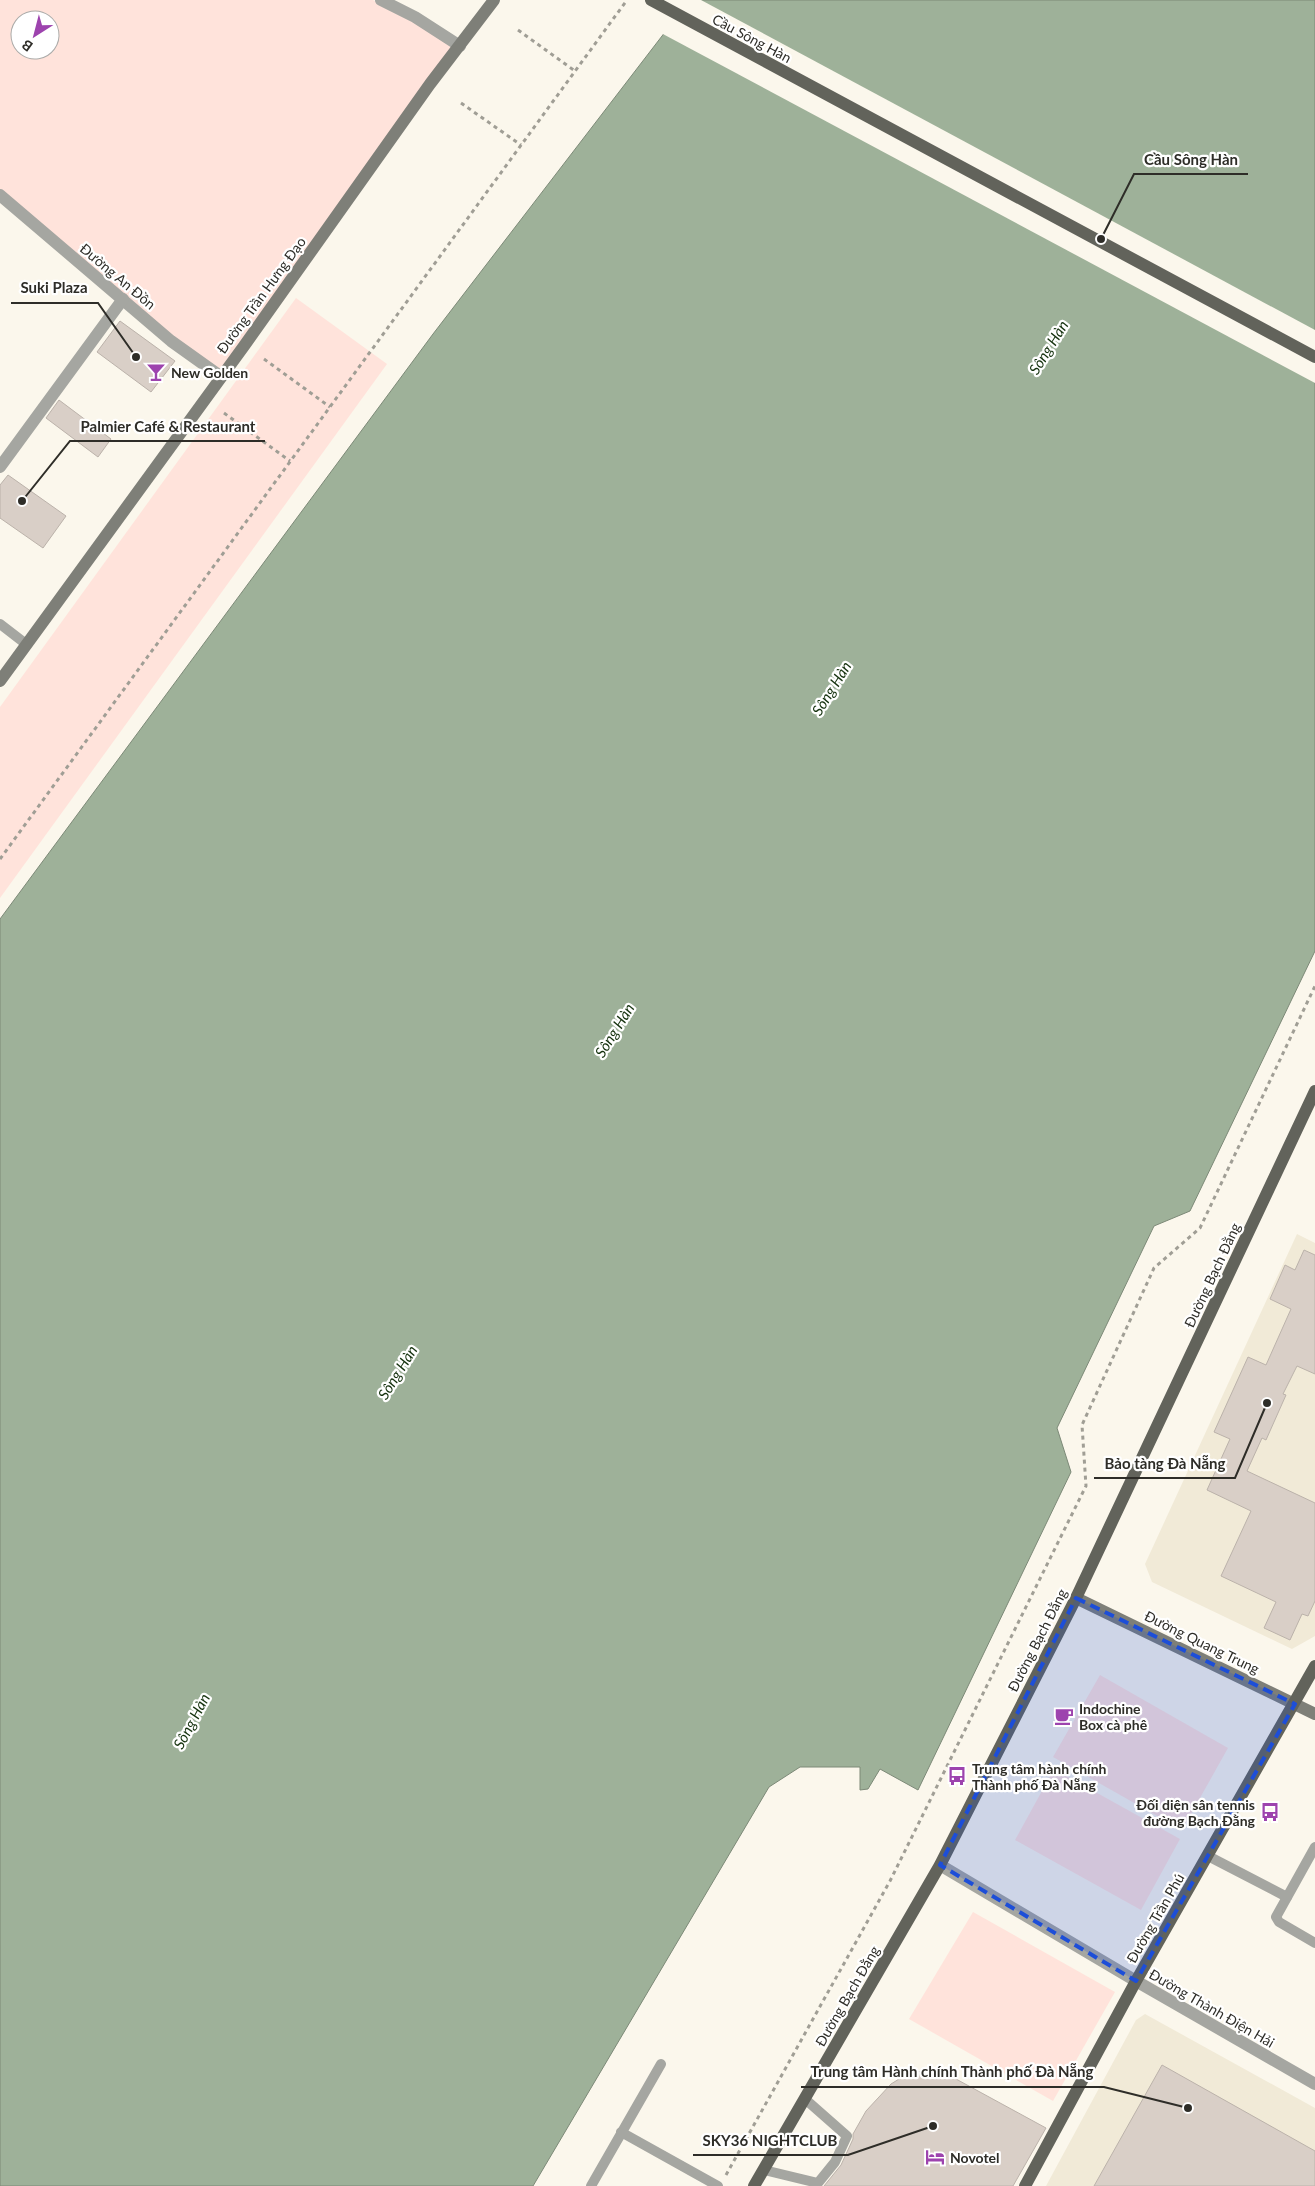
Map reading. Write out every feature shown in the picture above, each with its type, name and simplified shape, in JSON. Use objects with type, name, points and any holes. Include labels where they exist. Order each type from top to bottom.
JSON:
[{"type":"main road","name":"Đường Trần Hưng Đạo","points":[[0,681],[430,84],[494,0]]},
{"type":"main road","name":"Cầu Sông Hàn","points":[[651,0],[1315,358]]},
{"type":"main road","name":"Đường Bạch Đằng","points":[[754,2186],[940,1865],[1076,1598],[1315,1091]]},
{"type":"main road","name":"Đường Quang Trung","points":[[1076,1598],[1315,1714]]},
{"type":"main road","name":"Đường Trần Phú","points":[[1025,2186],[1136,1981],[1315,1666]]},
{"type":"street","points":[[381,0],[415,17],[460,46]]},
{"type":"street","name":"Đường An Đồn","points":[[0,195],[171,341],[220,376]]},
{"type":"street","points":[[0,467],[123,299]]},
{"type":"street","name":"Đường Thành Điện Hải","points":[[940,1865],[1315,2084]]},
{"type":"lane","points":[[0,624],[26,644]]},
{"type":"lane","points":[[1315,1847],[1276,1918],[1279,1922],[1315,1943]]},
{"type":"lane","points":[[1208,1856],[1287,1897]]},
{"type":"lane","points":[[591,2186],[661,2064]]},
{"type":"lane","points":[[764,2170],[818,2183],[835,2162],[847,2136],[805,2098]]},
{"type":"lane","points":[[621,2132],[718,2186]]},
{"type":"path","points":[[0,859],[627,0]]},
{"type":"path","points":[[518,30],[575,71]]},
{"type":"path","points":[[462,103],[521,145]]},
{"type":"path","points":[[264,359],[330,407]]},
{"type":"path","points":[[224,413],[290,461]]},
{"type":"path","points":[[724,2177],[890,1881],[1086,1486],[1082,1425],[1154,1268],[1200,1228],[1315,986]]},
{"type":"highlighted area","points":[[1076,1598],[1295,1704],[1136,1981],[940,1865]]},
{"type":"shaded area","points":[[0,0],[373,0],[460,46],[220,376],[0,194]]},
{"type":"shaded area","points":[[296,298],[387,364],[0,898],[0,707]]},
{"type":"shaded area","points":[[1297,1234],[1315,1243],[1315,1636],[1292,1649],[1152,1582],[1145,1564]]},
{"type":"shaded area","points":[[1100,1675],[1228,1748],[1182,1830],[1053,1757]]},
{"type":"shaded area","points":[[1054,1769],[1180,1839],[1141,1910],[1015,1840]]},
{"type":"shaded area","points":[[973,1912],[1115,1992],[1053,2101],[909,2019]]},
{"type":"shaded area","points":[[1145,2014],[1315,2108],[1315,2186],[1046,2186],[1136,2020]]},
{"type":"water","name":"Sông Hàn","points":[[687,0],[1315,0],[1315,951],[1190,1211],[1154,1226],[1057,1428],[1071,1472],[918,1790],[880,1769],[868,1789],[860,1790],[860,1767],[800,1767],[769,1787],[533,2186],[0,2186],[0,919],[433,334],[672,23]]},
{"type":"pier","points":[[684,0],[701,0],[1315,330],[1315,383],[661,33]]},
{"type":"building","points":[[120,321],[175,361],[151,392],[97,352]]},
{"type":"building","points":[[59,400],[111,439],[98,457],[46,418]]},
{"type":"building","points":[[8,475],[66,516],[43,548],[0,518],[0,485]]},
{"type":"building","points":[[1304,1250],[1315,1255],[1315,1374],[1297,1366],[1283,1394],[1286,1395],[1266,1440],[1262,1438],[1247,1471],[1315,1503],[1315,1601],[1308,1616],[1302,1614],[1290,1640],[1264,1628],[1276,1602],[1221,1576],[1251,1511],[1207,1490],[1230,1439],[1214,1432],[1248,1357],[1266,1365],[1291,1309],[1270,1299],[1285,1265],[1295,1270]]},
{"type":"building","points":[[1162,2065],[1315,2151],[1315,2186],[1094,2186]]},
{"type":"building","name":"Novotel","points":[[912,2071],[945,2073],[1046,2128],[1013,2186],[824,2186],[841,2165],[853,2139],[853,2134],[866,2111],[891,2084]]},
{"type":"place","name":"Cầu Sông Hàn","points":[[1101,239]]},
{"type":"place","name":"Suki Plaza","points":[[136,357]]},
{"type":"place","name":"New Golden","points":[[156,372]]},
{"type":"place","name":"Palmier Café & Restaurant","points":[[22,501]]},
{"type":"place","name":"Bảo tàng Đà Nẵng","points":[[1267,1403]]},
{"type":"place","name":"Indochine Box cà phê","points":[[1064,1716]]},
{"type":"place","name":"Trung tâm hành chính Thành phố Đà Nẵng","points":[[957,1776]]},
{"type":"place","name":"Đối diện sân tennis đường Bạch Đằng","points":[[1270,1812]]},
{"type":"place","name":"Trung tâm Hành chính Thành phố Đà Nẵng","points":[[1188,2108]]},
{"type":"place","name":"SKY36 NIGHTCLUB","points":[[933,2126]]},
{"type":"place","name":"Novotel","points":[[935,2157]]}]
